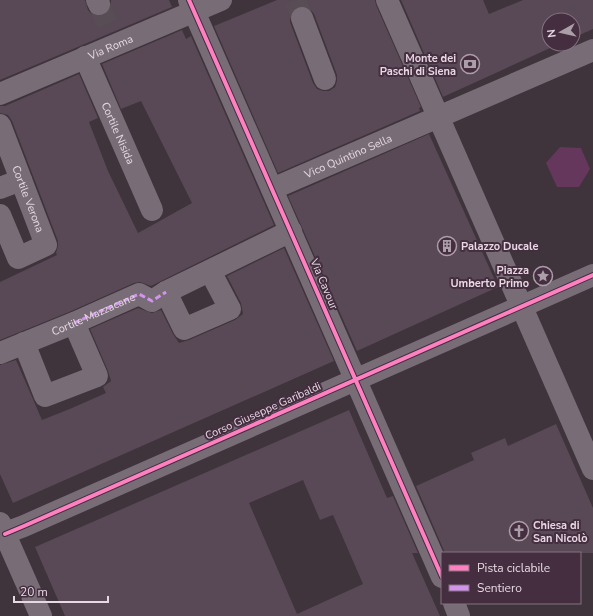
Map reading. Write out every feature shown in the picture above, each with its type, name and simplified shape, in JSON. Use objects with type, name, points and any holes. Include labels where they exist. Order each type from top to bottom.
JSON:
[{"type":"street","name":"Via Roma","points":[[0,94],[85,57],[113,36],[191,6],[221,0]]},
{"type":"street","points":[[387,0],[432,115],[516,309],[593,469]]},
{"type":"street","name":"Via Cavour","points":[[191,6],[441,574]]},
{"type":"street","points":[[302,18],[325,79]]},
{"type":"street","name":"Vico Quintino Sella","points":[[272,189],[432,115],[593,50]]},
{"type":"street","name":"Cortile Nisida","points":[[85,57],[152,210]]},
{"type":"street","name":"Cortile Verona","points":[[0,125],[46,245],[18,258],[0,215]]},
{"type":"street","points":[[0,188],[21,180]]},
{"type":"street","name":"Cortile Mazzacane","points":[[0,353],[74,323],[139,294],[152,301],[166,292],[291,231]]},
{"type":"street","points":[[166,292],[184,329],[230,309],[210,271]]},
{"type":"street","name":"Corso Giuseppe Garibaldi","points":[[7,529],[356,380],[593,276]]},
{"type":"street","points":[[24,343],[45,396],[97,376],[74,323]]},
{"type":"street","points":[[7,529],[41,616]]},
{"type":"street","points":[[454,604],[459,616]]},
{"type":"shaded area","points":[[560,147],[581,148],[590,169],[579,187],[557,187],[546,163]]},
{"type":"building","points":[[0,0],[85,0],[88,10],[92,15],[99,16],[104,15],[109,11],[111,0],[169,0],[172,7],[0,80]]},
{"type":"building","points":[[277,0],[375,0],[421,107],[419,108],[420,111],[278,173],[214,26]],"holes":[[[297,6],[304,6],[310,9],[314,14],[337,75],[335,87],[329,91],[317,89],[313,83],[290,22],[290,16],[293,10]]]},
{"type":"building","points":[[401,0],[483,0],[489,14],[523,0],[593,0],[593,29],[581,34],[581,12],[541,12],[541,52],[443,97]]},
{"type":"building","points":[[182,30],[186,39],[191,36],[274,225],[151,286],[140,282],[134,283],[69,312],[0,340],[0,282],[57,255],[58,241],[12,121],[8,115],[0,113],[0,106],[5,106],[79,74],[98,118],[89,122],[108,171],[138,233],[192,203],[141,101],[121,109],[102,64]]},
{"type":"building","points":[[429,134],[498,287],[357,351],[288,196]]},
{"type":"building","points":[[284,248],[334,361],[13,503],[0,474],[0,365],[16,360],[42,420],[72,408],[106,393],[103,387],[111,381],[90,329],[138,308],[152,313],[161,310],[179,343],[189,340],[235,320],[243,314],[241,303],[227,276]]},
{"type":"building","points":[[349,410],[387,498],[393,496],[418,553],[412,553],[440,616],[65,616],[35,547]],"holes":[[[303,480],[320,520],[333,515],[363,584],[297,614],[249,503]]]},
{"type":"building","name":"Chiesa di San Nicolò","points":[[556,424],[593,508],[593,553],[445,552],[416,486],[474,460],[471,453],[505,438],[508,446]]},
{"type":"tunnel","points":[[296,0],[302,18]]},
{"type":"tunnel","points":[[99,4],[109,28]]},
{"type":"marked path","points":[[74,323],[139,294],[152,301],[166,292]]},
{"type":"cycle path","points":[[189,0],[441,575]]},
{"type":"cycle path","points":[[5,534],[593,275]]},
{"type":"place","name":"Monte dei Paschi di Siena","points":[[470,64]]},
{"type":"place","name":"Palazzo Ducale","points":[[447,246]]},
{"type":"place","name":"Piazza Umberto Primo","points":[[543,276]]},
{"type":"place","name":"Chiesa di San Nicolò","points":[[519,531]]}]
